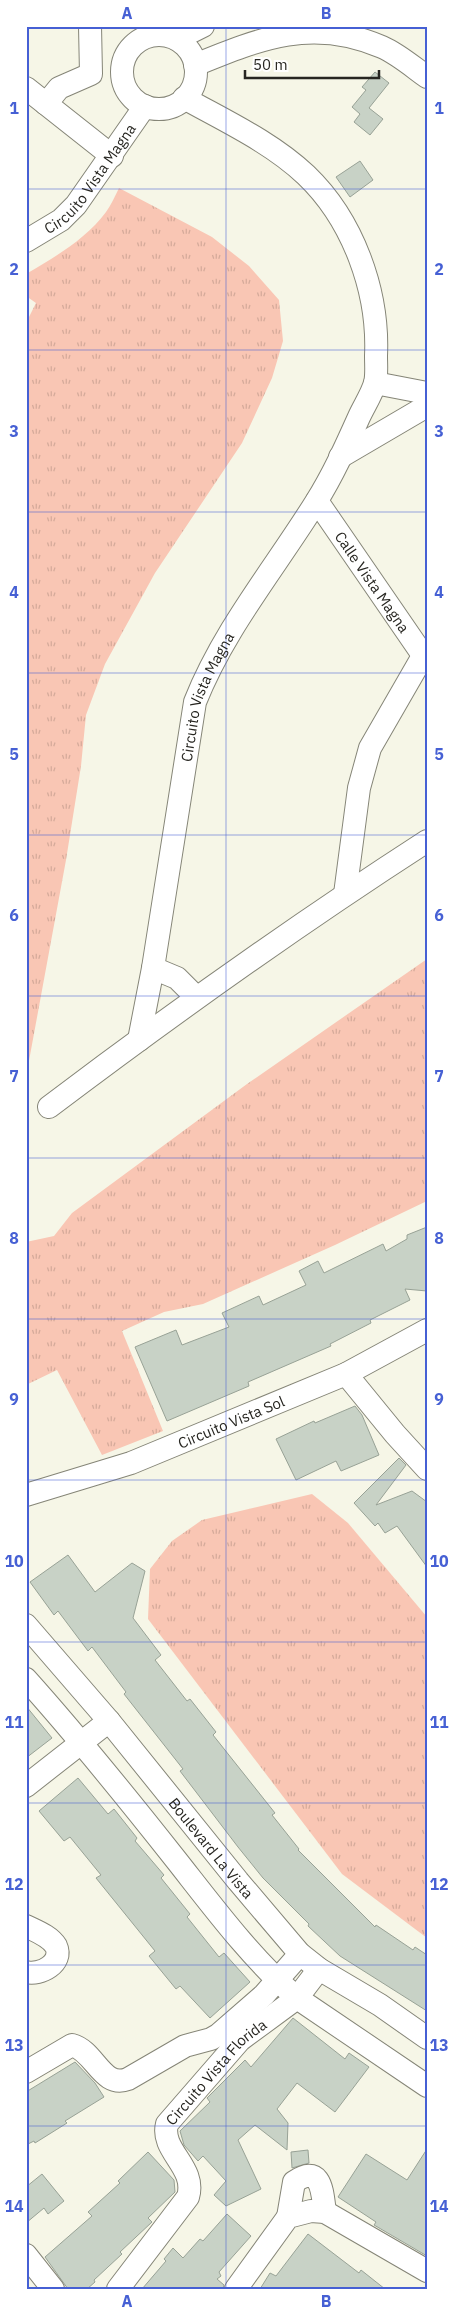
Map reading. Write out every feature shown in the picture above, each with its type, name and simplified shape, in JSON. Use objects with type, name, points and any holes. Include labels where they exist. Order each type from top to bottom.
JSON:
[{"type":"street","points":[[46,104],[59,88],[91,74],[90,26]]},
{"type":"street","points":[[171,34],[192,55],[195,65],[195,77],[192,88],[184,98],[166,108],[145,106],[134,100],[126,90],[122,78],[122,66],[126,54],[134,44],[144,38],[204,26]]},
{"type":"street","points":[[195,65],[252,42],[287,34],[324,32],[355,37],[384,48],[427,77]]},
{"type":"street","points":[[26,88],[112,156]]},
{"type":"street","name":"Circuito Vista Magna","points":[[138,1040],[153,968],[195,702],[206,674],[225,640],[317,500],[340,457],[375,383],[376,343],[371,301],[361,262],[334,208],[306,175],[280,153],[184,98]]},
{"type":"street","name":"Circuito Vista Magna","points":[[26,241],[62,220],[112,156],[145,106]]},
{"type":"street","points":[[375,383],[427,393]]},
{"type":"street","points":[[340,457],[427,406]]},
{"type":"street","name":"Calle Vista Magna","points":[[317,500],[425,658]]},
{"type":"street","points":[[345,894],[359,788],[370,748],[425,658]]},
{"type":"street","points":[[49,1107],[196,997],[345,894],[427,841]]},
{"type":"street","points":[[153,968],[177,978],[196,997]]},
{"type":"street","name":"Circuito Vista Sol","points":[[26,1496],[130,1463],[346,1374],[427,1330]]},
{"type":"street","points":[[346,1374],[395,1434],[427,1469]]},
{"type":"street","name":"Boulevard La Vista","points":[[26,1626],[109,1722],[300,1954],[319,1969],[380,2005],[427,2038]]},
{"type":"street","points":[[26,1679],[83,1743],[227,1924],[277,1981],[297,1998],[427,2086]]},
{"type":"street","points":[[26,1786],[109,1722]]},
{"type":"street","points":[[26,1926],[50,1940],[56,1947],[58,1954],[54,1962],[46,1970],[39,1973],[26,1972]]},
{"type":"street","name":"Circuito Vista Florida","points":[[118,2289],[188,2197],[190,2180],[167,2137],[167,2124],[235,2034],[300,1954]]},
{"type":"street","name":"Circuito Vista Florida","points":[[26,2072],[72,2045],[81,2048],[110,2080],[119,2083],[185,2046],[235,2034],[297,1998],[319,1969]]},
{"type":"street","points":[[236,2289],[288,2217],[294,2182],[309,2175],[316,2178],[320,2182],[325,2212]]},
{"type":"street","points":[[288,2217],[312,2211],[325,2212],[427,2271]]},
{"type":"street","points":[[26,2255],[53,2289]]},
{"type":"green space","points":[[119,188],[212,237],[249,266],[279,300],[283,341],[272,378],[242,443],[155,573],[105,664],[86,715],[81,766],[66,860],[26,1077],[26,323],[36,303],[26,296],[26,274],[59,254],[89,231],[106,212]]},
{"type":"green space","points":[[427,959],[427,1201],[335,1245],[203,1304],[164,1312],[122,1331],[163,1431],[102,1455],[57,1370],[26,1385],[26,1242],[54,1236],[72,1213],[247,1084]]},
{"type":"green space","points":[[312,1494],[348,1523],[427,1617],[427,1938],[342,1874],[148,1619],[150,1569],[172,1541],[202,1520]]},
{"type":"building","points":[[375,72],[389,83],[369,108],[383,119],[370,135],[354,122],[360,114],[352,107],[366,90],[362,87]]},
{"type":"building","points":[[360,161],[373,180],[350,197],[336,177]]},
{"type":"building","points":[[427,1227],[427,1291],[405,1289],[410,1300],[370,1320],[371,1323],[330,1344],[331,1346],[248,1382],[249,1386],[167,1421],[135,1347],[176,1330],[182,1345],[229,1327],[222,1313],[259,1296],[263,1305],[306,1285],[299,1271],[318,1261],[324,1273],[383,1244],[386,1251],[407,1239],[407,1235]]},
{"type":"building","points":[[355,1406],[362,1415],[379,1455],[341,1471],[336,1461],[296,1480],[276,1439],[314,1421],[315,1423]]},
{"type":"building","points":[[399,1458],[406,1465],[376,1505],[412,1491],[427,1502],[427,1567],[397,1526],[385,1533],[378,1523],[375,1526],[354,1503]]},
{"type":"building","points":[[68,1555],[95,1592],[132,1563],[145,1571],[133,1618],[161,1655],[155,1660],[187,1701],[190,1699],[216,1732],[213,1735],[275,1813],[272,1815],[298,1850],[375,1927],[376,1925],[413,1950],[415,1947],[427,1955],[427,2011],[340,1956],[308,1926],[309,1924],[263,1878],[238,1847],[180,1771],[183,1769],[124,1694],[126,1692],[92,1647],[88,1651],[58,1611],[54,1615],[30,1582]]},
{"type":"building","points":[[26,1706],[52,1738],[26,1758]]},
{"type":"building","points":[[78,1778],[108,1814],[114,1809],[137,1838],[135,1841],[164,1875],[161,1878],[190,1914],[187,1917],[219,1957],[224,1953],[250,1982],[210,2018],[180,1986],[176,1989],[149,1956],[155,1951],[96,1878],[101,1875],[70,1837],[64,1841],[39,1811]]},
{"type":"building","points":[[293,2018],[345,2059],[349,2053],[369,2067],[335,2112],[297,2083],[277,2109],[288,2123],[287,2150],[255,2125],[238,2140],[261,2189],[226,2206],[214,2195],[226,2181],[203,2156],[198,2161],[184,2145],[180,2131],[210,2102],[207,2098],[245,2060],[251,2067]]},
{"type":"building","points":[[75,2062],[95,2083],[104,2097],[65,2121],[67,2123],[35,2143],[34,2141],[26,2145],[26,2092]]},
{"type":"building","points":[[427,2149],[427,2256],[374,2225],[376,2222],[338,2197],[366,2154],[407,2180]]},
{"type":"building","points":[[308,2150],[309,2163],[292,2168],[291,2152]]},
{"type":"building","points":[[148,2152],[174,2180],[175,2192],[148,2218],[152,2222],[120,2252],[122,2254],[94,2280],[95,2282],[87,2289],[68,2289],[45,2257],[92,2216],[88,2212],[120,2183],[118,2181]]},
{"type":"building","points":[[42,2174],[64,2201],[48,2214],[44,2208],[26,2223],[26,2187]]},
{"type":"building","points":[[227,2214],[251,2236],[219,2272],[221,2276],[217,2279],[224,2285],[223,2289],[142,2289],[166,2261],[164,2259],[173,2248],[183,2258],[200,2239],[203,2241]]},
{"type":"building","points":[[308,2234],[359,2273],[361,2270],[385,2289],[260,2289],[270,2273],[276,2276]]}]
